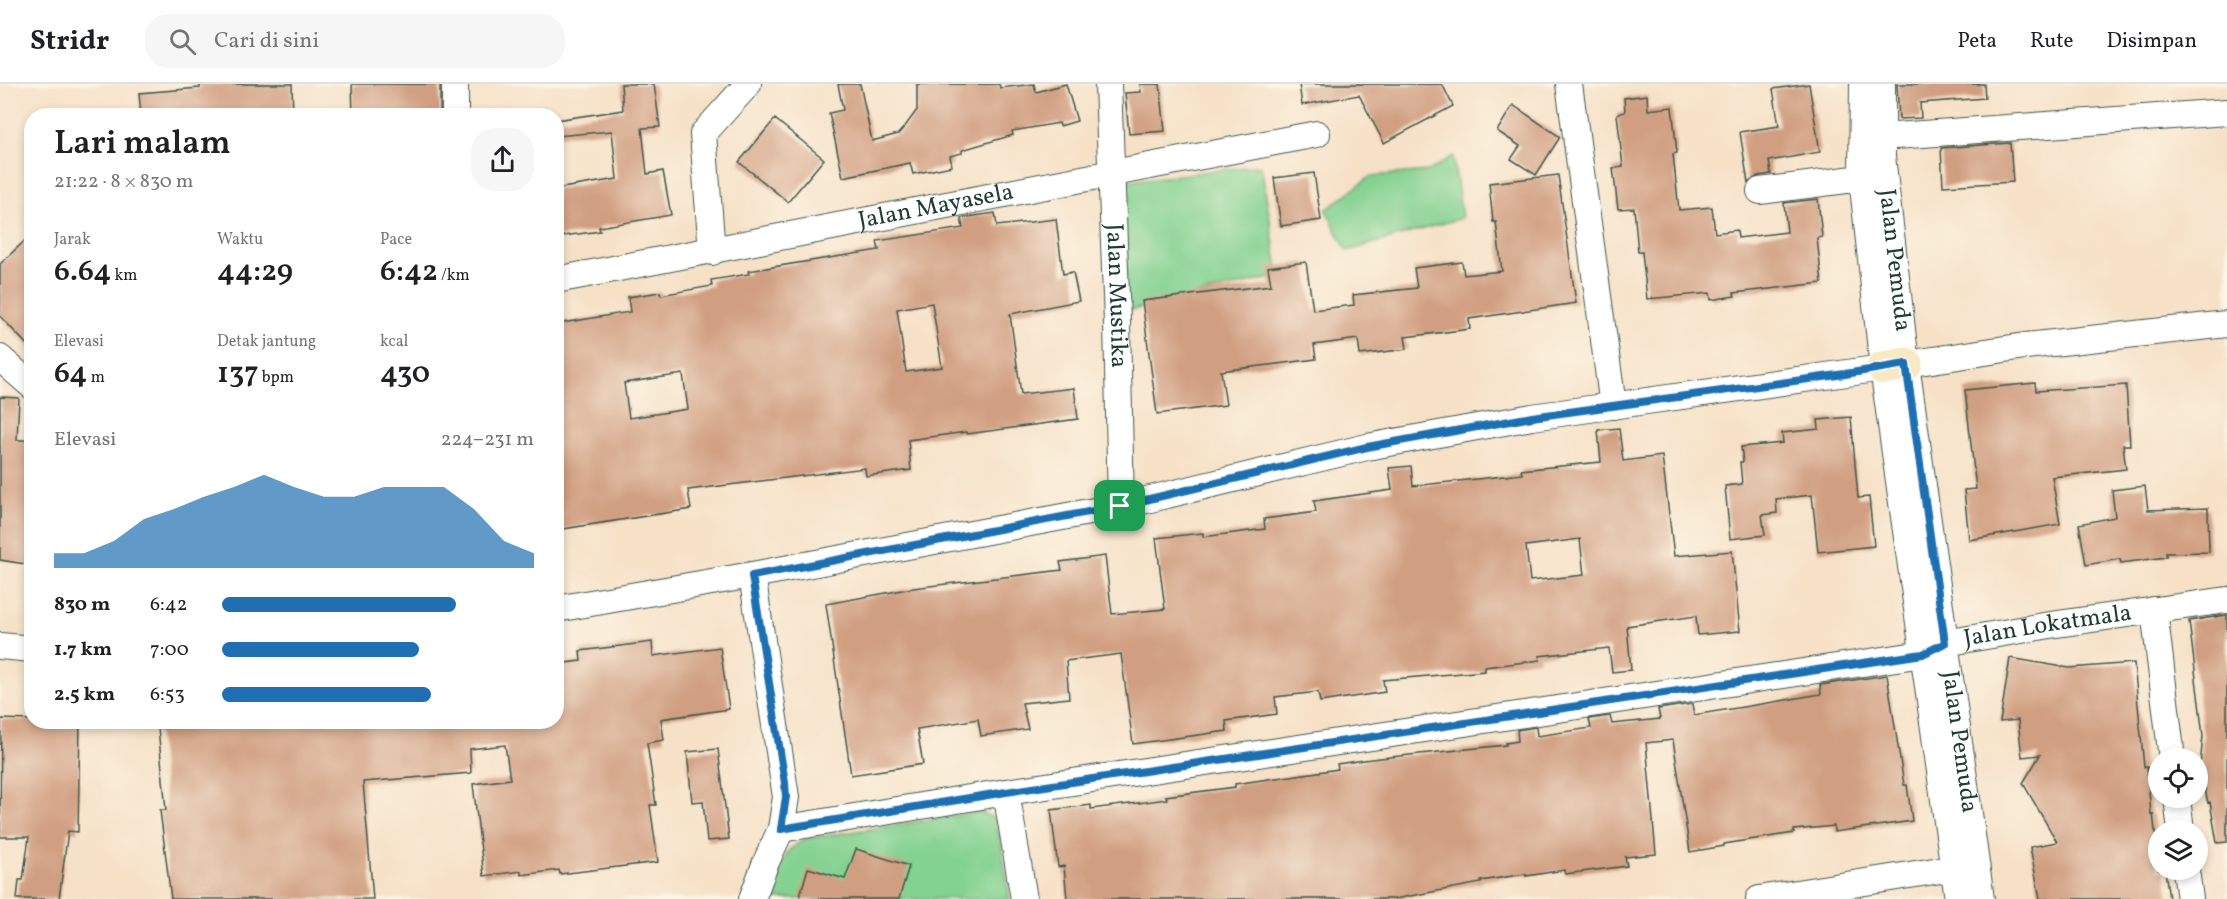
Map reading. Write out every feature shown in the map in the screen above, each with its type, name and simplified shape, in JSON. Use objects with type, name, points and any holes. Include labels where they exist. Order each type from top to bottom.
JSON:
[{"type":"street","points":[[455,84],[455,108]]},
{"type":"street","points":[[712,252],[703,134],[748,84]]},
{"type":"street","name":"Jalan Mustika","points":[[1108,84],[1120,506]]},
{"type":"street","points":[[1569,84],[1612,406]]},
{"type":"street","name":"Jalan Pemuda","points":[[1863,84],[1862,178],[1895,366],[1934,649],[1981,899]]},
{"type":"street","name":"Jalan Pemuda","points":[[1881,84],[1881,137],[1895,366]]},
{"type":"street","points":[[1881,137],[2227,112]]},
{"type":"street","name":"Jalan Mayasela","points":[[564,279],[712,252],[901,213],[1317,134]]},
{"type":"street","points":[[1760,191],[1862,178]]},
{"type":"street","points":[[564,608],[752,576],[1120,506],[1367,447],[1532,417],[2025,346],[2227,324]]},
{"type":"street","points":[[0,358],[24,379]]},
{"type":"street","points":[[752,576],[786,797],[781,829],[752,899]]},
{"type":"street","name":"Jalan Lokatmala","points":[[781,829],[1006,792],[1872,661],[2154,610],[2227,600]]},
{"type":"street","points":[[2154,610],[2171,748]]},
{"type":"street","points":[[0,646],[24,648]]},
{"type":"street","name":"Jalan Pemuda","points":[[1934,649],[1953,868],[1958,899]]},
{"type":"street","points":[[1006,792],[1024,899]]},
{"type":"street","points":[[1759,899],[1953,868]]},
{"type":"street","points":[[2187,880],[2190,899]]},
{"type":"green space","points":[[1453,156],[1462,218],[1347,251],[1326,210],[1371,176],[1429,171]]},
{"type":"green space","points":[[1261,165],[1279,276],[1119,313],[1113,183]]},
{"type":"green space","points":[[980,812],[994,818],[1000,837],[1010,899],[775,899],[779,870],[789,850],[805,839]]},
{"type":"building","points":[[292,84],[293,108],[140,108],[139,93],[200,88],[200,85]]},
{"type":"building","points":[[352,84],[440,84],[440,108],[353,108]]},
{"type":"building","points":[[621,84],[654,84],[660,127],[642,128],[647,174],[663,171],[671,215],[599,227],[600,231],[564,236],[564,188],[617,179],[612,131],[564,135],[564,119],[623,110]]},
{"type":"building","points":[[838,84],[860,84],[872,141],[898,134],[906,125],[917,110],[917,84],[999,84],[1000,88],[1034,84],[1036,92],[1066,84],[1077,121],[1060,126],[1059,123],[1012,131],[1013,135],[962,150],[962,153],[950,156],[952,166],[913,174],[910,163],[843,177],[829,113],[843,110]]},
{"type":"building","points":[[1140,84],[1160,84],[1165,131],[1129,134],[1125,93],[1141,92]]},
{"type":"building","points":[[1299,84],[1442,84],[1453,106],[1384,143],[1359,95],[1302,105]]},
{"type":"building","points":[[1809,84],[1820,152],[1769,161],[1771,174],[1758,176],[1748,183],[1740,132],[1779,126],[1773,89]]},
{"type":"building","points":[[1897,84],[1984,84],[1985,98],[1920,103],[1921,118],[1899,119]]},
{"type":"building","points":[[1647,95],[1648,110],[1672,107],[1677,153],[1673,154],[1679,210],[1712,207],[1715,233],[1737,230],[1738,238],[1787,232],[1784,203],[1818,199],[1822,237],[1817,238],[1822,283],[1734,293],[1735,296],[1711,300],[1710,293],[1647,299],[1642,252],[1638,252],[1634,208],[1618,209],[1613,168],[1623,167],[1617,114],[1625,112],[1624,98]]},
{"type":"building","points":[[1513,105],[1560,137],[1536,175],[1511,159],[1520,146],[1497,131]]},
{"type":"building","points":[[775,119],[824,159],[788,202],[739,162]]},
{"type":"building","points":[[2010,143],[2013,182],[1943,186],[1941,148]]},
{"type":"building","points":[[1314,173],[1321,220],[1281,226],[1274,178]]},
{"type":"building","points":[[1558,175],[1576,303],[1469,319],[1470,329],[1405,337],[1407,349],[1360,355],[1358,339],[1314,345],[1316,359],[1221,371],[1226,405],[1157,414],[1142,301],[1271,285],[1268,267],[1306,262],[1313,310],[1354,305],[1353,295],[1417,288],[1414,268],[1462,262],[1464,275],[1502,271],[1489,183]]},
{"type":"building","points":[[995,213],[997,226],[1056,219],[1063,274],[1073,272],[1079,301],[1010,314],[1021,394],[1074,388],[1078,419],[908,440],[911,470],[866,476],[865,468],[688,490],[691,509],[564,529],[564,323],[630,312],[628,297],[660,292],[661,295],[712,286],[711,280],[749,274],[748,271],[879,250],[877,241],[963,228],[961,218]],"holes":[[[932,303],[942,367],[906,372],[897,309]],[[683,374],[688,409],[629,418],[624,383]]]},
{"type":"building","points":[[24,242],[24,342],[0,316],[0,264]]},
{"type":"building","points":[[2035,383],[2036,391],[2126,385],[2130,445],[2123,445],[2126,469],[2052,477],[2060,524],[1969,540],[1964,490],[1976,489],[1965,390]]},
{"type":"building","points":[[0,397],[19,398],[17,440],[24,440],[24,564],[0,560]]},
{"type":"building","points":[[1851,417],[1858,498],[1869,497],[1874,546],[1818,552],[1812,495],[1776,499],[1777,513],[1762,515],[1765,535],[1730,539],[1725,486],[1742,484],[1741,447],[1783,443],[1782,433],[1819,429],[1818,420]]},
{"type":"building","points":[[1619,428],[1623,461],[1662,456],[1674,556],[1732,551],[1740,631],[1698,635],[1696,616],[1627,626],[1631,670],[1612,672],[1609,648],[1539,656],[1540,660],[1485,667],[1485,671],[1383,680],[1385,692],[1320,702],[1318,692],[1275,697],[1277,714],[1226,721],[1227,731],[1133,744],[1121,654],[1066,661],[1069,698],[1022,703],[1028,729],[981,736],[978,719],[917,729],[923,764],[851,775],[826,604],[913,588],[1062,570],[1060,562],[1105,556],[1112,614],[1165,609],[1156,538],[1203,533],[1203,537],[1265,529],[1264,519],[1316,512],[1314,501],[1392,490],[1389,468],[1411,466],[1413,486],[1522,474],[1521,470],[1601,462],[1598,430]],"holes":[[[1580,539],[1584,575],[1530,581],[1526,546]]]},
{"type":"building","points":[[2145,486],[2148,510],[2208,508],[2209,552],[2166,553],[2166,557],[2121,563],[2120,559],[2086,565],[2079,524],[2115,517],[2112,490]]},
{"type":"building","points":[[2227,615],[2227,842],[2217,843],[2210,802],[2208,803],[2208,748],[2202,748],[2203,736],[2189,621]]},
{"type":"building","points":[[652,642],[653,656],[720,647],[729,709],[661,719],[664,740],[647,743],[656,805],[650,805],[658,862],[560,874],[559,870],[521,875],[521,871],[484,876],[473,784],[510,779],[505,745],[470,749],[471,773],[363,782],[373,899],[171,899],[160,810],[166,810],[158,729],[564,729],[564,663],[581,661],[580,651]]},
{"type":"building","points":[[2010,658],[2069,668],[2134,663],[2144,767],[2147,767],[2148,808],[2150,808],[2154,820],[2148,820],[2148,880],[2166,880],[2169,899],[2040,899],[2030,847],[2057,842],[2023,783],[2040,755],[2022,757],[2018,720],[2000,722]]},
{"type":"building","points":[[1887,675],[1904,785],[1907,785],[1912,821],[1834,832],[1834,826],[1794,830],[1794,833],[1690,852],[1673,740],[1646,743],[1656,854],[1625,857],[1627,866],[1565,874],[1564,870],[1526,876],[1526,874],[1394,899],[1067,899],[1064,866],[1058,867],[1051,810],[1091,805],[1091,809],[1167,799],[1166,796],[1235,787],[1235,784],[1338,769],[1337,764],[1506,745],[1506,743],[1518,741],[1517,730],[1536,727],[1537,736],[1591,728],[1589,719],[1610,716],[1612,724],[1660,719],[1658,709],[1692,704],[1694,715],[1821,694],[1820,685]]},
{"type":"building","points":[[1,719],[24,720],[24,729],[80,729],[78,832],[68,831],[59,899],[17,899],[19,880],[23,880],[29,837],[0,837]]},
{"type":"building","points":[[718,749],[729,839],[707,841],[703,801],[692,802],[687,752]]},
{"type":"building","points":[[856,849],[909,866],[899,899],[799,899],[808,868],[845,879]]},
{"type":"route","points":[[1906,364],[1945,643],[1923,654],[1006,792],[781,829],[786,797],[785,783],[752,576],[1120,506],[1367,447],[1532,417],[1906,364]]}]
